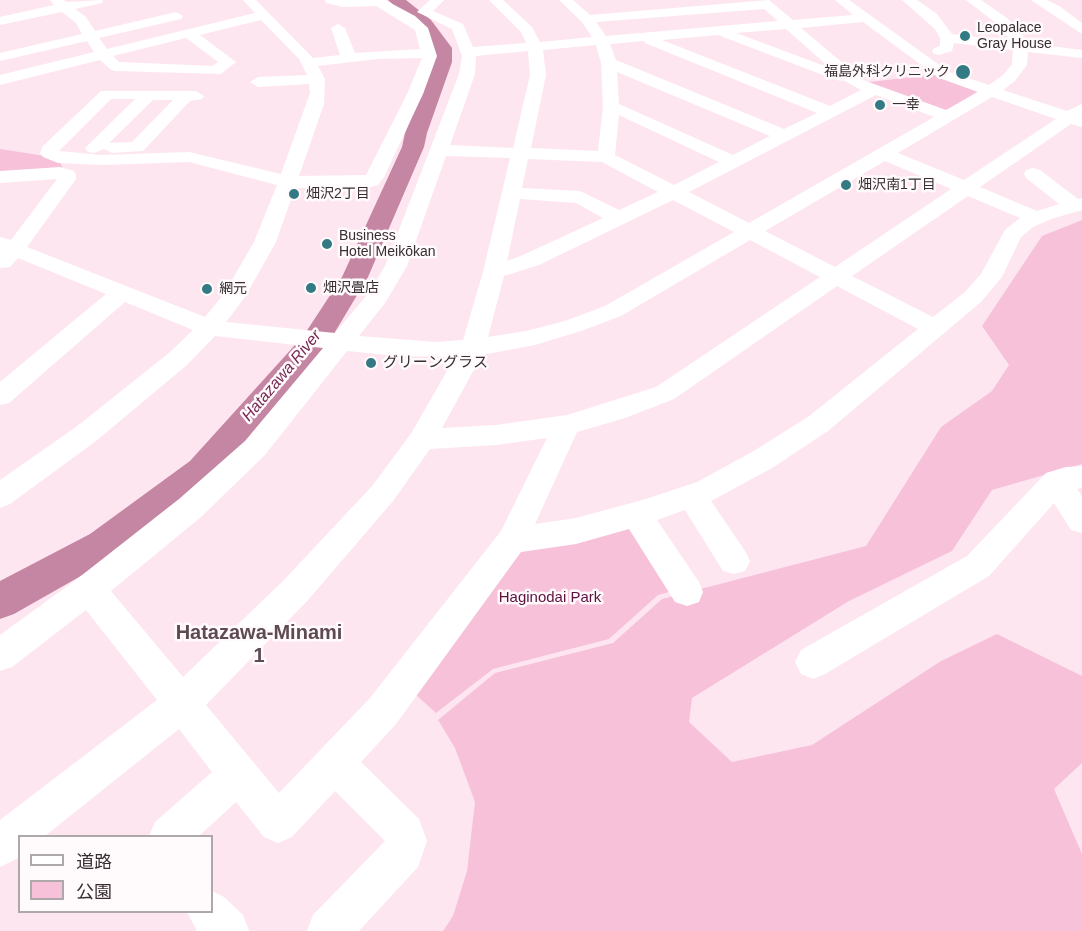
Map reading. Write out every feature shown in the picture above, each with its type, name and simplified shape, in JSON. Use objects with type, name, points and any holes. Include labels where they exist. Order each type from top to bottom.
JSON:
[{"type":"street","points":[[0,21],[60,4],[98,0]]},
{"type":"street","points":[[1,493],[87,434],[178,359],[209,328],[234,297],[265,242],[316,105],[313,71],[249,0]]},
{"type":"street","points":[[52,146],[137,147],[188,98],[150,94],[107,94],[52,146],[49,153],[58,158],[128,160],[189,157],[288,182],[371,181],[375,177],[425,72],[429,51],[421,28],[410,19],[376,1],[342,3],[332,0]]},
{"type":"street","points":[[0,655],[89,589],[190,508],[255,448],[377,298],[396,266],[467,74],[467,49],[458,27],[425,13],[425,10],[438,0]]},
{"type":"street","points":[[0,846],[180,705],[296,590],[382,493],[422,439],[473,348],[523,153],[538,75],[535,46],[519,21],[495,0]]},
{"type":"street","points":[[565,0],[587,19],[602,41],[609,63],[611,107],[606,157]]},
{"type":"street","points":[[842,0],[944,75],[1078,117]]},
{"type":"street","points":[[908,0],[932,17],[946,38],[946,50],[913,52]]},
{"type":"street","points":[[0,177],[60,173],[67,175],[67,179],[5,252],[122,293],[209,328],[436,350],[473,348],[535,337],[613,311],[1010,78],[1019,65],[1020,46],[1017,37],[1010,28],[972,0]]},
{"type":"street","points":[[1037,0],[1082,30]]},
{"type":"street","points":[[60,4],[86,19],[92,36],[103,55],[115,66],[216,71],[228,63],[180,24],[176,16],[177,10],[187,2]]},
{"type":"street","points":[[587,19],[764,3],[857,83]]},
{"type":"street","points":[[0,80],[264,15]]},
{"type":"street","points":[[0,57],[176,16]]},
{"type":"street","points":[[258,82],[313,71],[349,58],[644,38],[867,18]]},
{"type":"street","points":[[61,25],[86,19]]},
{"type":"street","points":[[338,28],[349,58]]},
{"type":"street","points":[[716,32],[947,116]]},
{"type":"street","points":[[644,38],[830,111]]},
{"type":"street","points":[[946,38],[1082,54]]},
{"type":"street","points":[[609,63],[783,135]]},
{"type":"street","points":[[0,98],[34,72]]},
{"type":"street","points":[[494,272],[531,260],[674,192],[873,90]]},
{"type":"street","points":[[94,148],[150,94]]},
{"type":"street","points":[[611,107],[627,112],[732,161]]},
{"type":"street","points":[[422,439],[496,435],[567,425],[616,411],[665,393],[967,188],[1078,117]]},
{"type":"street","points":[[437,150],[606,157],[935,328]]},
{"type":"street","points":[[882,153],[1038,218]]},
{"type":"street","points":[[1033,174],[1078,205]]},
{"type":"street","points":[[513,193],[580,197],[618,218]]},
{"type":"street","points":[[512,540],[576,531],[636,514],[707,490],[762,460],[818,424],[973,297],[991,277],[1012,234],[1038,218],[1078,205]]},
{"type":"street","points":[[0,396],[122,293]]},
{"type":"street","points":[[89,589],[180,705],[278,823],[382,711],[512,540],[567,425]]},
{"type":"street","points":[[813,662],[978,566],[1069,479],[1082,521]]},
{"type":"street","points":[[691,495],[734,561]]},
{"type":"street","points":[[636,514],[687,592]]},
{"type":"street","points":[[329,931],[403,852],[406,841],[405,833],[335,764]]},
{"type":"street","points":[[171,835],[238,775]]},
{"type":"street","points":[[210,913],[227,931]]},
{"type":"green space","points":[[936,74],[980,90],[946,111],[862,83]]},
{"type":"green space","points":[[0,149],[58,158],[65,173],[0,177]]},
{"type":"green space","points":[[1082,220],[1082,464],[992,490],[952,551],[849,601],[692,698],[689,722],[732,762],[812,745],[941,661],[997,634],[1082,676],[1082,763],[1054,789],[1082,854],[1082,931],[443,931],[453,916],[467,871],[475,802],[455,748],[438,720],[495,673],[613,643],[662,599],[866,546],[941,427],[992,391],[1009,365],[982,326],[1042,236]]},
{"type":"green space","name":"Haginodai Park","points":[[635,525],[676,590],[658,595],[609,639],[493,669],[436,713],[414,693],[514,550]]},
{"type":"waterway","name":"Hatazawa River","points":[[0,601],[103,545],[202,470],[314,342],[355,277],[413,147],[416,133],[443,62],[443,48],[425,24],[396,0]]},
{"type":"place","name":"Leopalace Gray House","points":[[965,36]]},
{"type":"place","name":"福島外科クリニック","points":[[963,72]]},
{"type":"place","name":"一幸","points":[[880,105]]},
{"type":"place","name":"畑沢南1丁目","points":[[846,185]]},
{"type":"place","name":"畑沢2丁目","points":[[294,194]]},
{"type":"place","name":"Business Hotel Meikōkan","points":[[327,244]]},
{"type":"place","name":"畑沢畳店","points":[[311,288]]},
{"type":"place","name":"網元","points":[[207,289]]},
{"type":"place","name":"グリーングラス","points":[[371,363]]},
{"type":"district","name":"Hatazawa-Minami 1","points":[[259,644]]}]
